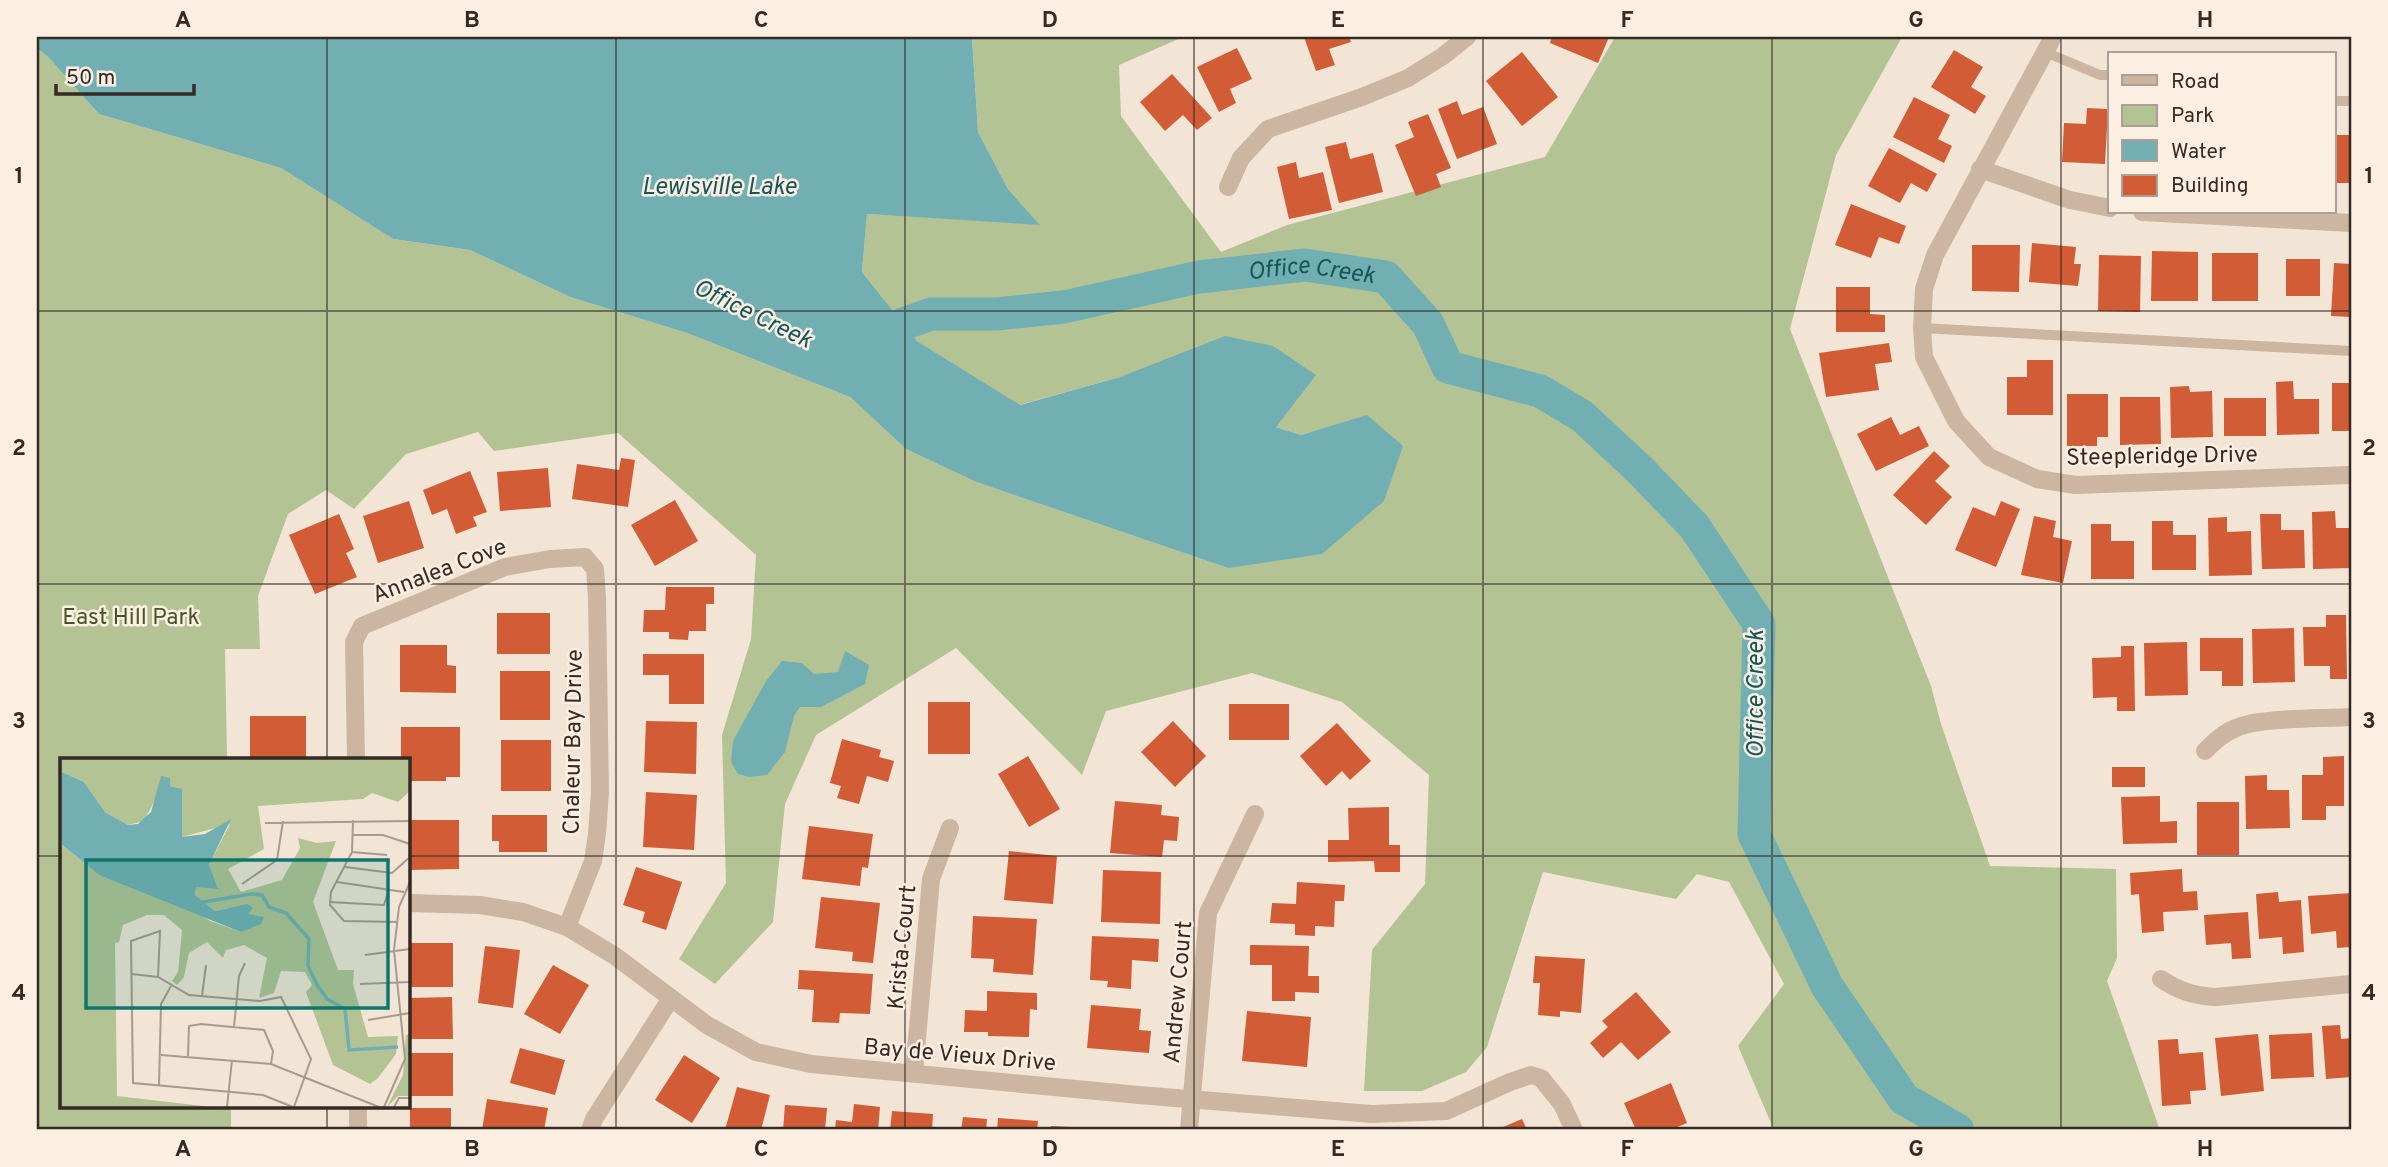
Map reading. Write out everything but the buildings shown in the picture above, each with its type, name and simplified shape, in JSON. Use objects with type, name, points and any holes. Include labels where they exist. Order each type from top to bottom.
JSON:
[{"type":"street","points":[[1228,187],[1241,158],[1268,130],[1408,78],[1467,37]]},
{"type":"street","name":"Steepleridge Drive","points":[[2049,44],[1935,255],[1924,289],[1924,357],[1956,421],[1989,457],[2036,479],[2076,485],[2351,475]]},
{"type":"street","points":[[1980,169],[2070,200],[2108,208]]},
{"type":"street","points":[[2180,214],[2351,223]]},
{"type":"street","name":"Annalea Cove","points":[[356,758],[354,642],[362,626],[505,567],[550,559],[585,557]]},
{"type":"street","name":"Chaleur Bay Drive","points":[[567,926],[593,861],[600,792],[597,598],[595,569],[585,557]]},
{"type":"street","points":[[2205,751],[2218,738],[2237,727],[2264,722],[2351,717]]},
{"type":"street","name":"Andrew Court","points":[[1189,1130],[1209,913],[1255,814]]},
{"type":"street","name":"Krista Court","points":[[914,1073],[931,879],[950,828]]},
{"type":"street","name":"Bay de Vieux Drive","points":[[410,903],[480,905],[523,912],[567,926],[615,956],[707,1025],[756,1052],[811,1065],[1372,1114],[1446,1111],[1531,1075],[1541,1078],[1562,1104],[1574,1130]]},
{"type":"street","points":[[2161,979],[2176,989],[2195,996],[2216,997],[2351,984]]},
{"type":"street","points":[[590,1130],[594,1118],[671,998]]},
{"type":"street","points":[[358,1108],[358,1130]]},
{"type":"lane","points":[[2049,44],[2100,75],[2108,75]]},
{"type":"lane","points":[[1922,328],[2351,351]]},
{"type":"green space","name":"East Hill Park","points":[[972,37],[1183,37],[1119,65],[1121,116],[1221,252],[1287,225],[1545,157],[1615,37],[1902,37],[1836,155],[1790,329],[1931,686],[1941,724],[1990,866],[2116,869],[2117,958],[2107,981],[2160,1130],[1774,1130],[1738,1046],[1784,984],[1729,882],[1697,874],[1676,899],[1543,872],[1487,1047],[1466,1072],[1422,1091],[1364,1091],[1372,950],[1425,884],[1429,775],[1342,702],[1252,673],[1106,711],[1082,775],[956,648],[816,735],[785,804],[773,922],[715,984],[679,959],[726,883],[722,735],[751,639],[756,555],[618,433],[494,451],[478,432],[406,454],[354,509],[326,490],[288,514],[258,596],[260,649],[225,649],[227,758],[60,758],[60,1108],[231,1108],[231,1130],[37,1130],[37,48],[99,114],[281,168],[393,239],[470,250],[570,297],[687,333],[850,397],[906,449],[976,482],[1228,568],[1367,416],[1301,435],[1120,377],[1019,405],[917,341],[862,272],[867,214],[1039,224],[1008,189],[978,132]]},
{"type":"water","name":"Lewisville Lake","points":[[37,37],[972,37],[978,132],[1008,189],[1040,225],[867,214],[862,272],[917,341],[1020,405],[1120,377],[1225,336],[1273,346],[1316,375],[1276,427],[1301,435],[1367,415],[1403,446],[1384,501],[1322,554],[1228,568],[976,482],[906,449],[850,397],[687,333],[570,297],[470,250],[393,239],[281,168],[99,114],[37,48]]},
{"type":"water","points":[[845,651],[869,665],[865,684],[821,707],[800,707],[794,716],[785,752],[767,775],[749,777],[738,774],[731,762],[733,741],[766,681],[782,661],[802,663],[814,674],[838,672]]},
{"type":"waterway","name":"Office Creek","points":[[868,350],[903,324],[931,314],[996,314],[1064,307],[1199,277],[1305,265],[1386,277],[1428,324],[1448,367],[1540,391],[1582,416],[1639,469],[1694,526],[1759,624],[1754,834],[1827,986],[1904,1099],[1958,1130]]}]
